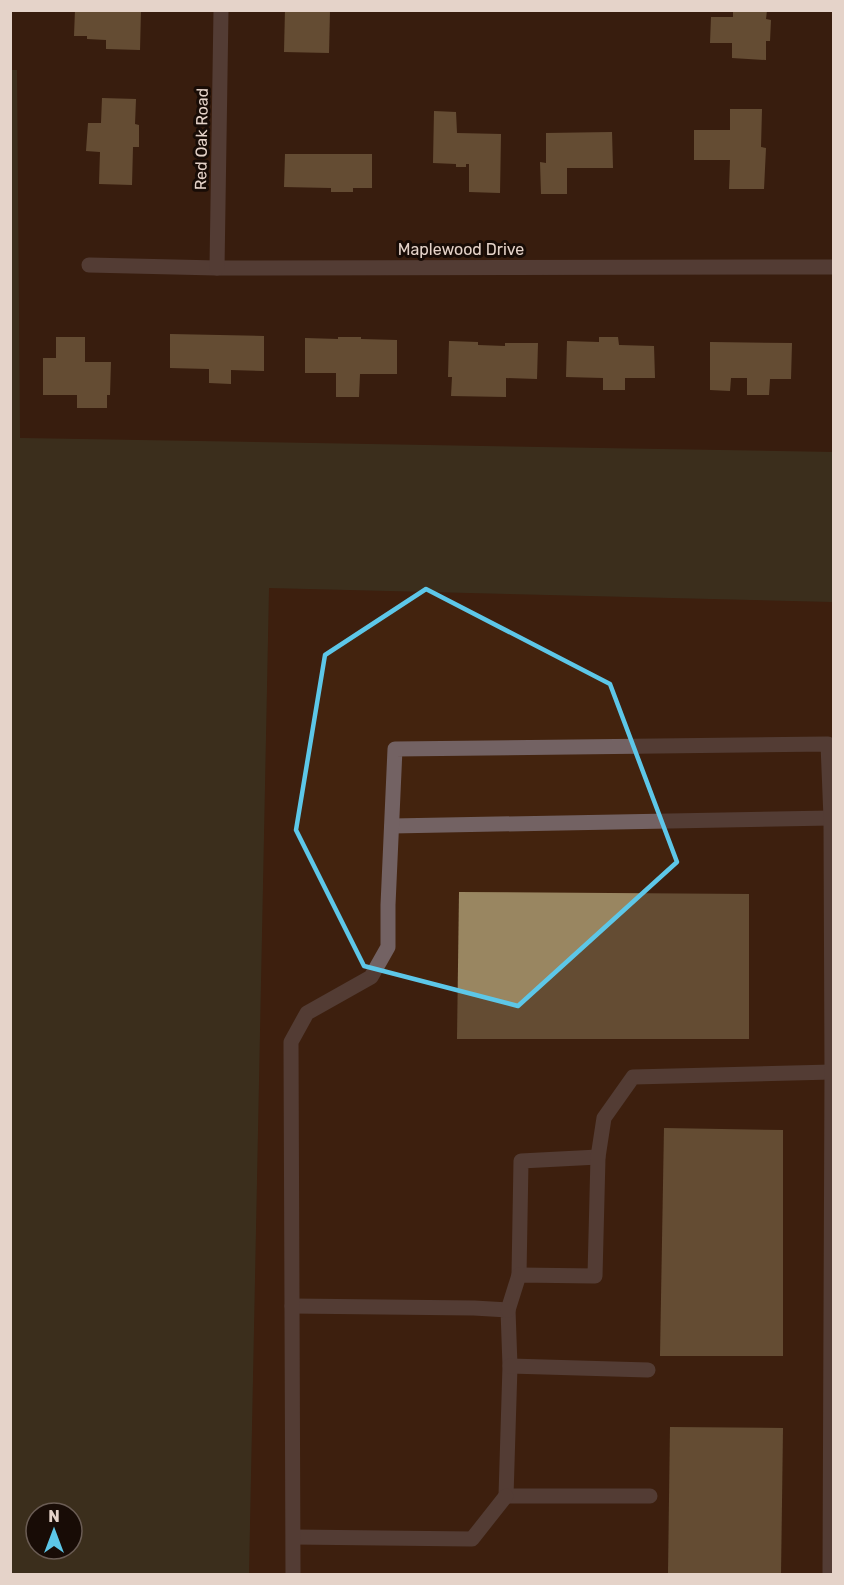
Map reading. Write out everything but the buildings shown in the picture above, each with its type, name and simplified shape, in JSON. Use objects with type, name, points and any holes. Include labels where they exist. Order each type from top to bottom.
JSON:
[{"type":"street","name":"Red Oak Road","points":[[217,268],[221,10]]},
{"type":"street","name":"Maplewood Drive","points":[[89,265],[217,268],[834,267]]},
{"type":"street","points":[[294,1575],[291,1042],[307,1013],[371,977],[388,947],[395,749],[828,744],[831,818],[832,1072],[830,1575]]},
{"type":"street","points":[[392,826],[831,818]]},
{"type":"street","points":[[519,1275],[595,1276],[598,1157],[604,1118],[633,1077],[832,1072]]},
{"type":"street","points":[[294,1537],[472,1539],[506,1496],[510,1366],[508,1310],[519,1275],[521,1161],[598,1157]]},
{"type":"street","points":[[292,1306],[508,1310]]},
{"type":"street","points":[[510,1366],[648,1370]]},
{"type":"street","points":[[506,1496],[650,1496]]},
{"type":"highlighted area","points":[[426,589],[610,684],[677,862],[518,1006],[364,966],[296,830],[325,655]]},
{"type":"shaded area","points":[[269,588],[833,602],[833,1574],[249,1574]]},
{"type":"green space","points":[[11,70],[17,70],[20,438],[833,452],[833,602],[269,588],[249,1574],[11,1574]]}]
